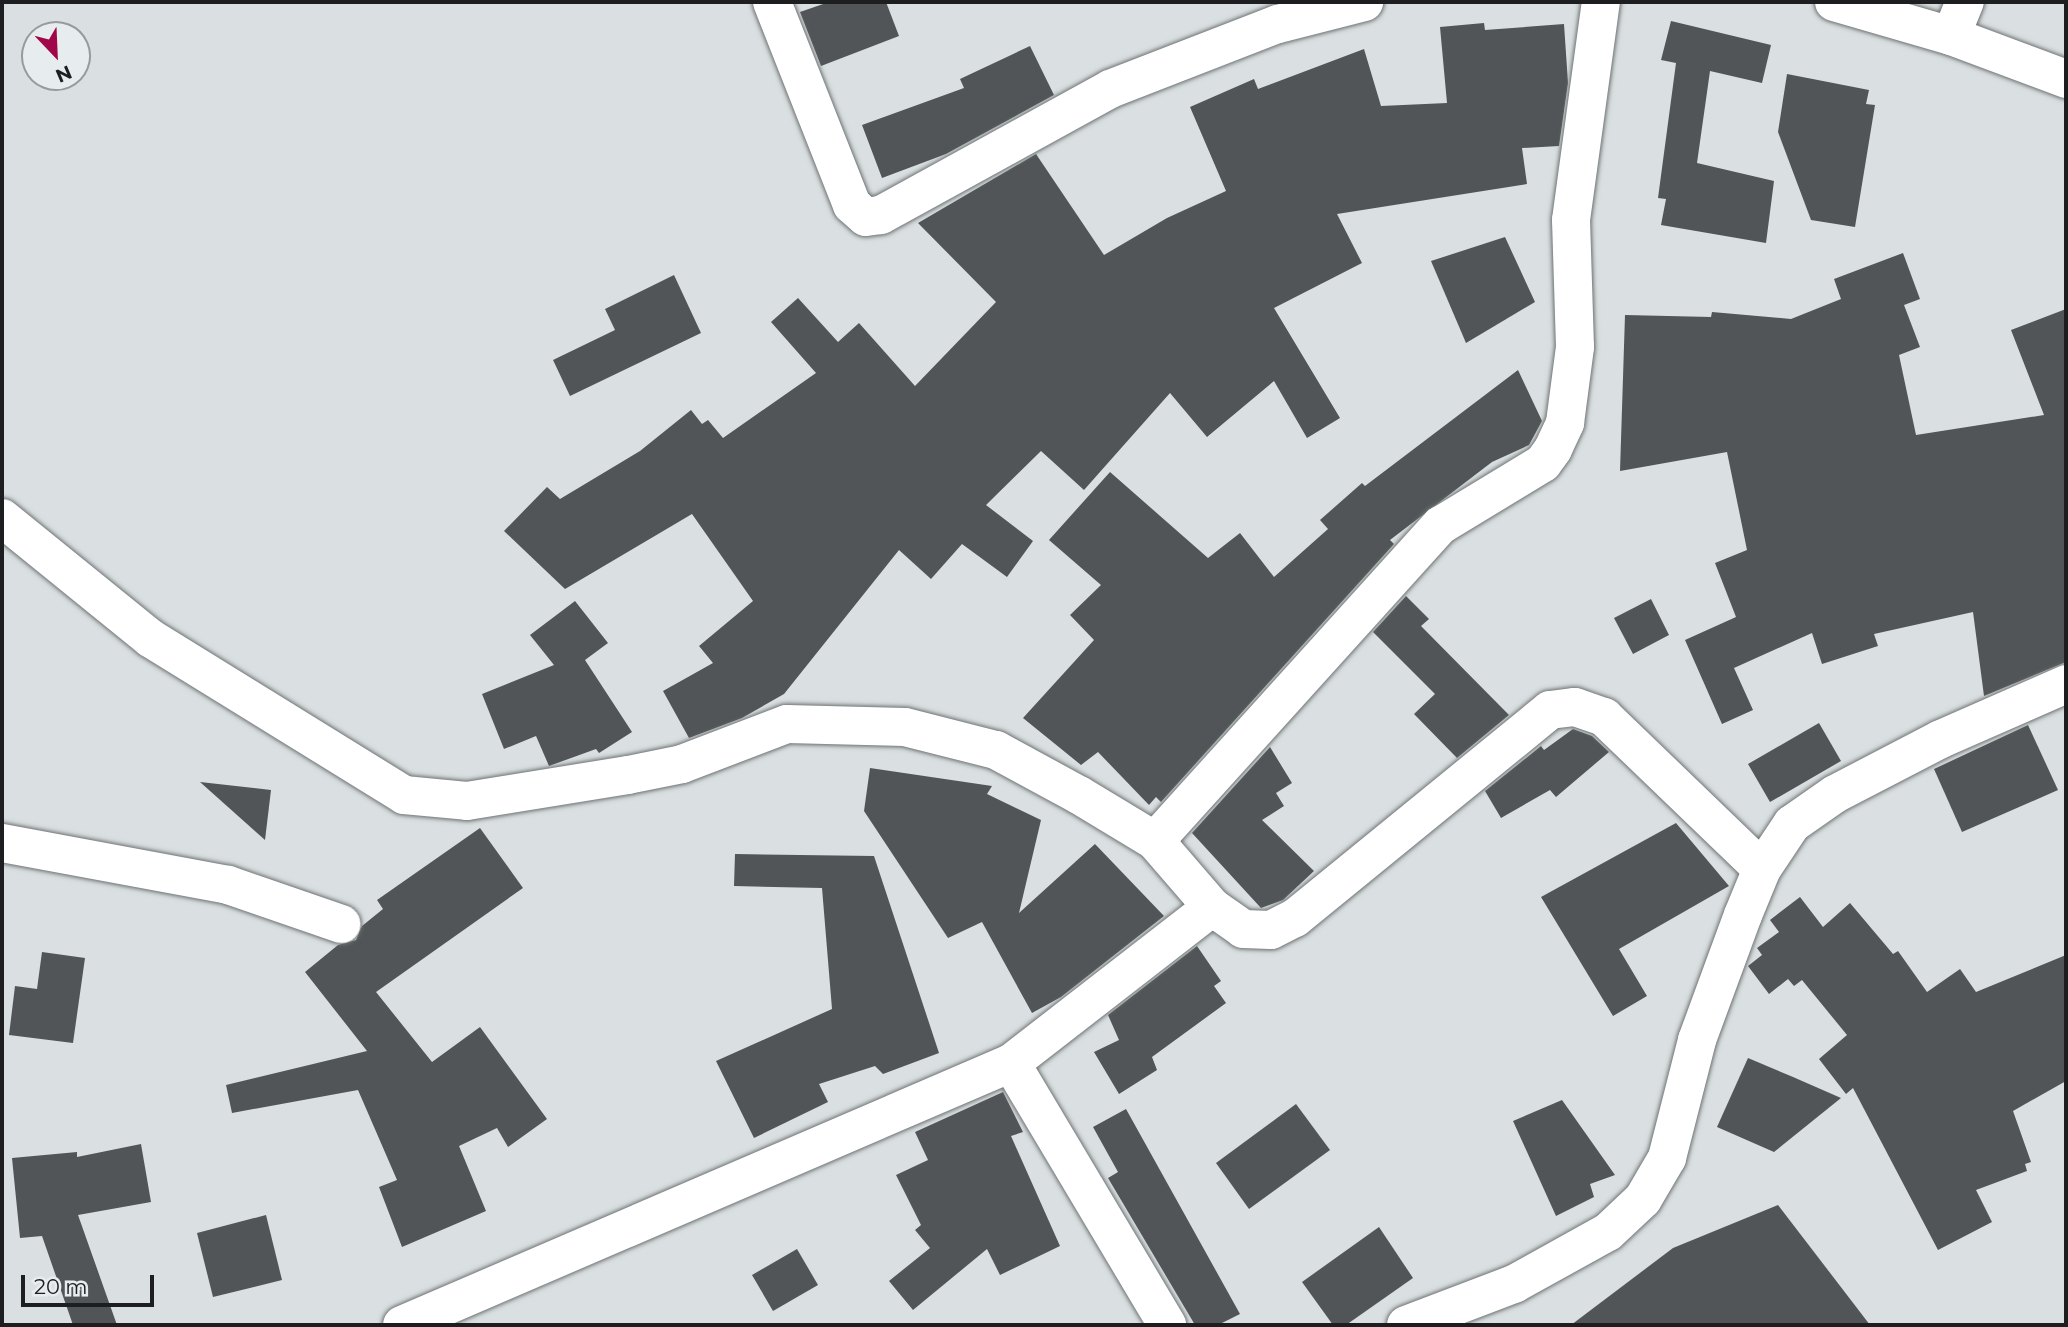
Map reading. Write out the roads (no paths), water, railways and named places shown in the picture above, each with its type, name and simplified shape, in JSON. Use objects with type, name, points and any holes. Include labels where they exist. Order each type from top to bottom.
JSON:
[{"type":"street","points":[[772,2],[852,205],[866,217],[881,215],[1110,89],[1278,24],[1364,2]]},
{"type":"street","points":[[1155,841],[1441,524],[1543,463],[1553,449],[1565,423],[1575,347],[1571,220],[1601,2]]},
{"type":"street","points":[[1834,2],[1951,36],[2066,79]]},
{"type":"street","points":[[1951,36],[1965,2]]},
{"type":"street","points":[[2,519],[150,638],[404,795],[467,801],[628,775],[682,764],[787,724],[905,727],[996,750],[1155,841],[1212,907],[1243,929],[1271,930],[1295,918],[1550,710],[1575,707],[1604,717],[1762,869]]},
{"type":"street","points":[[1406,1325],[1514,1283],[1608,1232],[1643,1199],[1667,1158],[1697,1040],[1762,869],[1792,824],[1835,794],[2022,700],[2066,684]]},
{"type":"street","points":[[2,844],[229,886],[341,924]]},
{"type":"street","points":[[402,1325],[1011,1063],[1212,907]]},
{"type":"street","points":[[1011,1063],[1167,1325]]}]
